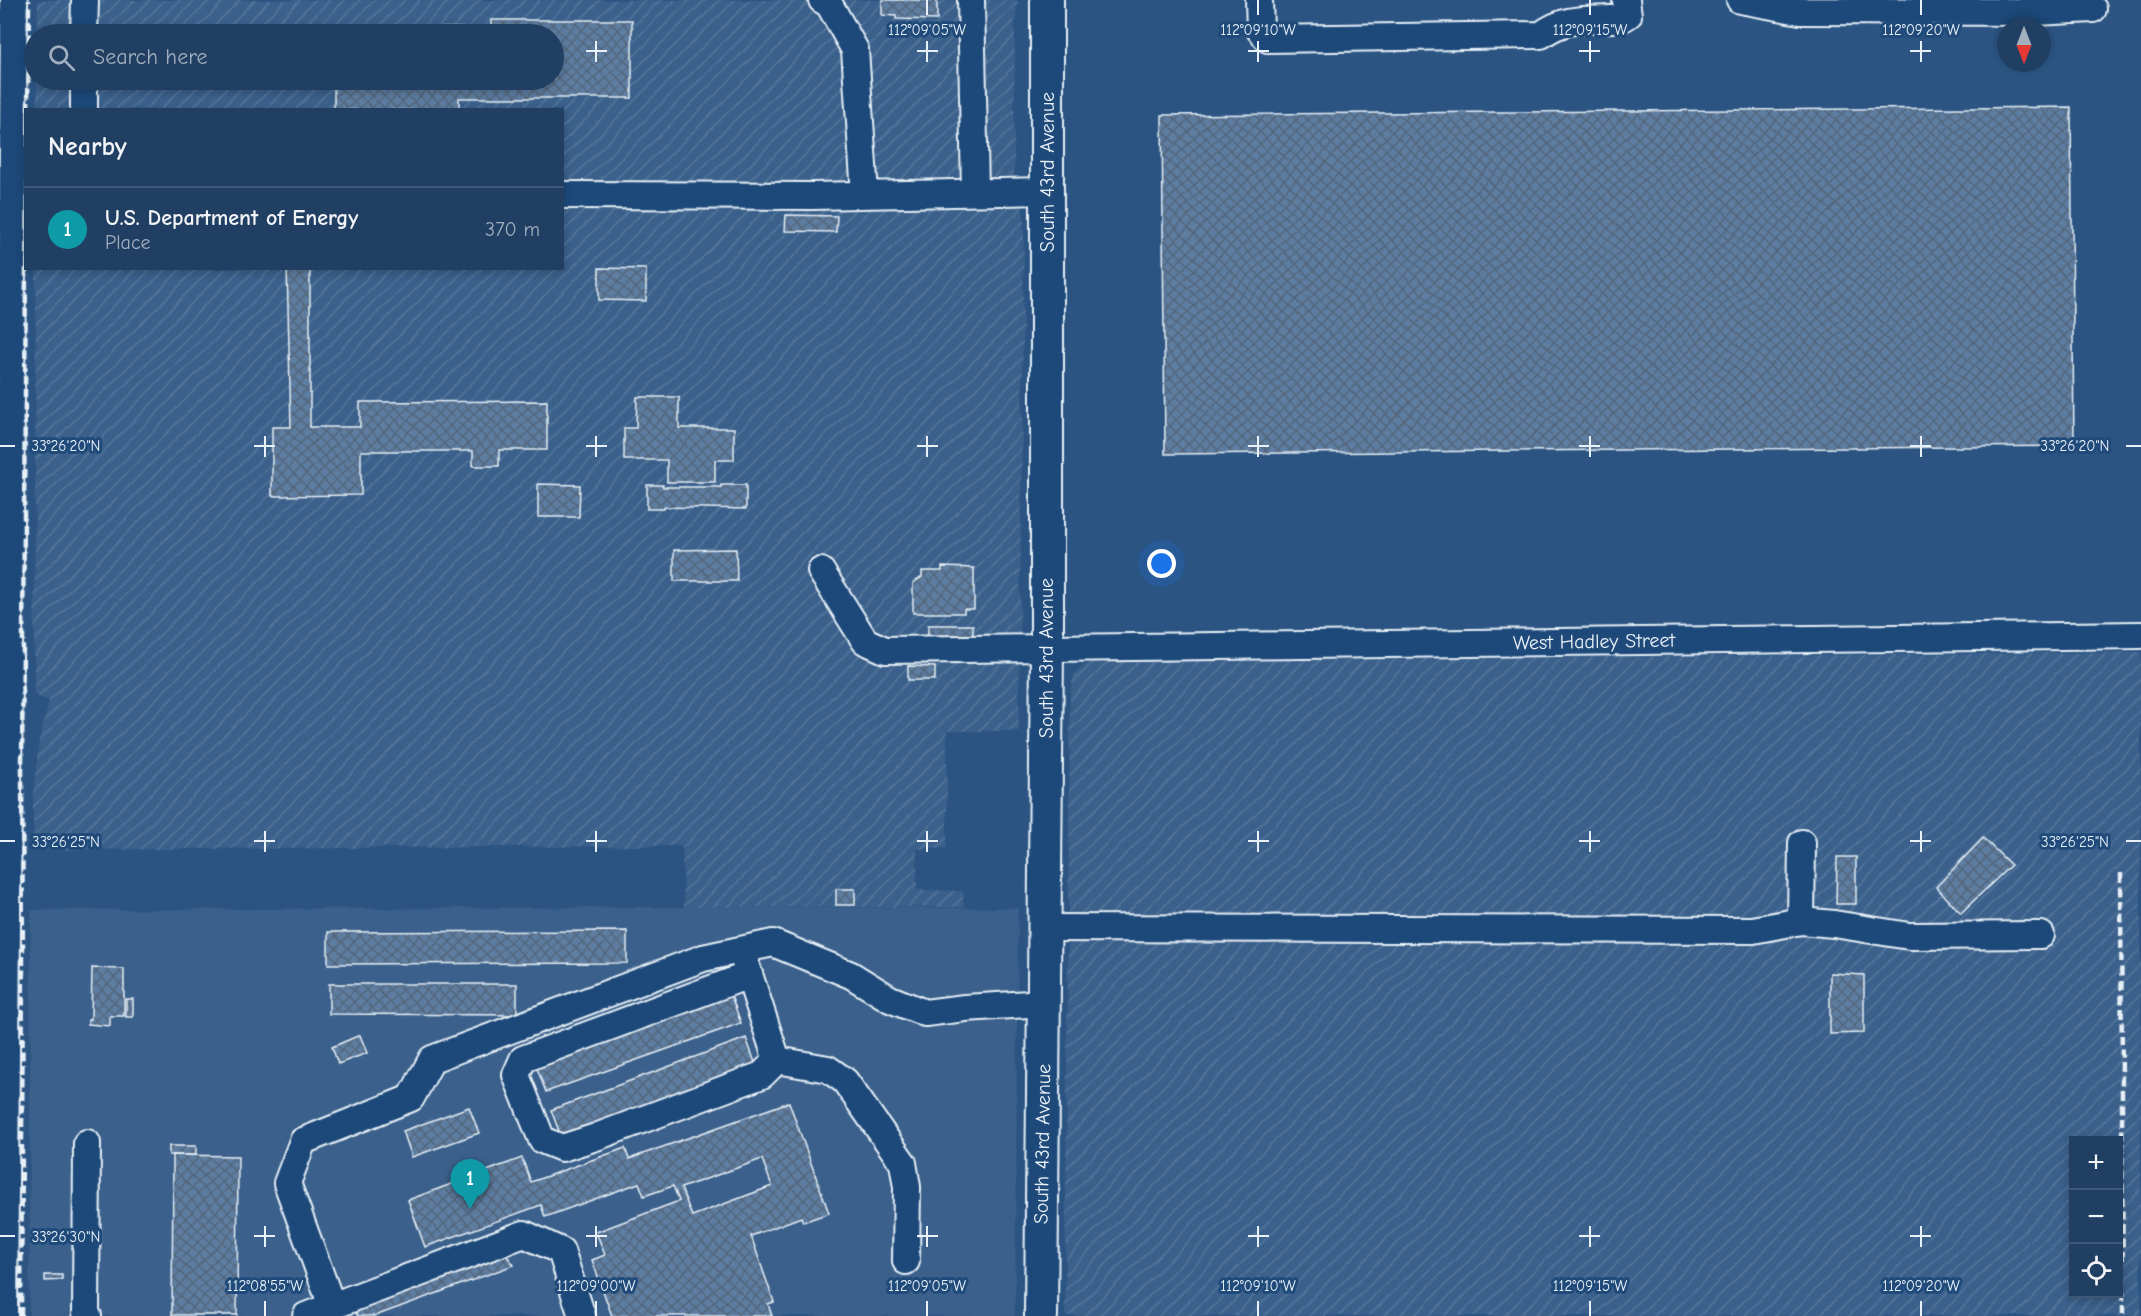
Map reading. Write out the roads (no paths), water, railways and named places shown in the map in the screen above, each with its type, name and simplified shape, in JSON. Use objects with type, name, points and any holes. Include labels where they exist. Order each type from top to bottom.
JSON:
[{"type":"main road","name":"South 43rd Avenue","points":[[1041,1316],[1047,649],[1047,0]]},
{"type":"street","points":[[84,24],[85,0]]},
{"type":"street","points":[[822,0],[829,4],[855,50],[865,194]]},
{"type":"street","points":[[971,0],[975,191]]},
{"type":"street","points":[[1259,0],[1260,30],[1268,39],[1541,35],[1565,21],[1623,18],[1628,15],[1626,0]]},
{"type":"street","points":[[1740,0],[1800,11],[2036,12],[2093,9]]},
{"type":"street","points":[[4,1316],[2,1287],[6,156],[9,14]]},
{"type":"street","points":[[84,90],[84,108]]},
{"type":"street","points":[[564,195],[865,194],[1047,190]]},
{"type":"street","name":"West Hadley Street","points":[[821,571],[865,641],[885,650],[2141,635]]},
{"type":"street","points":[[1802,843],[1802,921]]},
{"type":"street","points":[[1045,928],[1753,930],[1802,921],[1909,936],[2041,935]]},
{"type":"street","points":[[332,1306],[287,1183],[303,1141],[411,1098],[432,1059],[703,958],[773,943],[851,975],[890,999],[925,1013],[1044,1003]]},
{"type":"street","points":[[741,950],[777,1060]]},
{"type":"street","points":[[749,975],[523,1059],[516,1075],[542,1140],[562,1148],[762,1075],[777,1060]]},
{"type":"street","points":[[777,1060],[828,1069],[845,1081],[903,1163],[908,1187],[906,1261]]},
{"type":"street","points":[[87,1143],[86,1313],[88,1316]]},
{"type":"street","points":[[306,1316],[524,1234],[561,1251],[582,1316]]},
{"type":"railway","points":[[29,0],[29,24]]},
{"type":"railway","points":[[28,90],[28,108]]},
{"type":"railway","points":[[21,1316],[26,270]]},
{"type":"railway","points":[[2121,873],[2123,1316]]},
{"type":"place","name":"U.S. Department of Energy","points":[[470,1209]]}]
